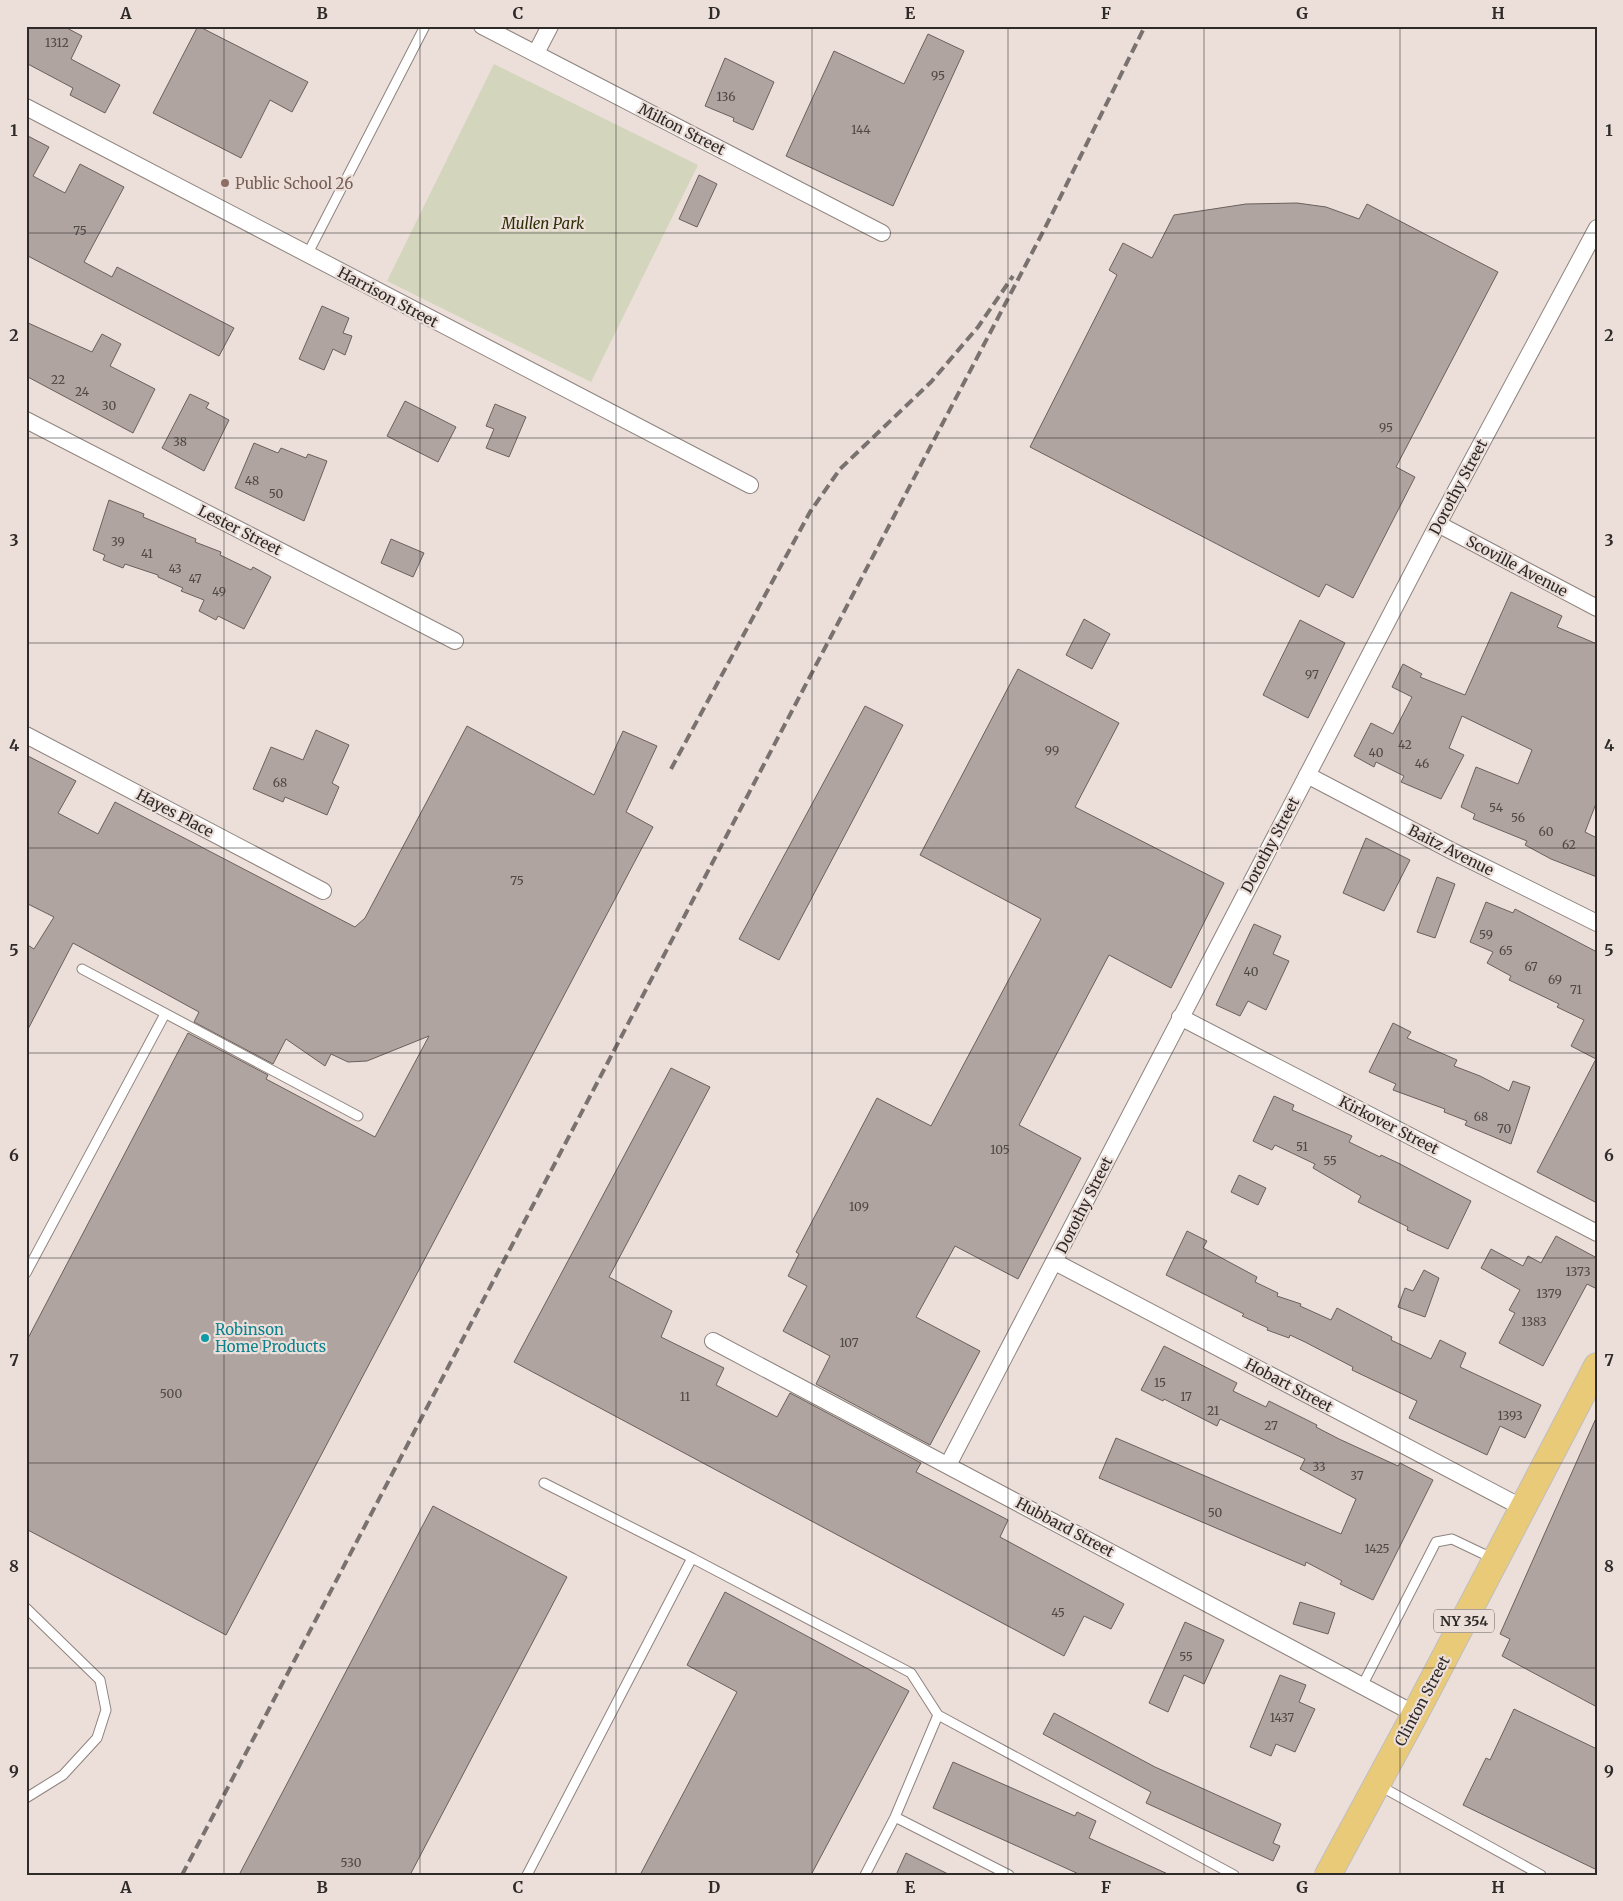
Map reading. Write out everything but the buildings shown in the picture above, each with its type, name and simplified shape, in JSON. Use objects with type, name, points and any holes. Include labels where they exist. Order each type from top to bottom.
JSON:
[{"type":"main road","name":"Clinton Street","points":[[1328,1875],[1415,1714],[1596,1367]]},
{"type":"street","name":"Milton Street","points":[[482,26],[882,233]]},
{"type":"street","points":[[536,53],[550,26]]},
{"type":"street","name":"Harrison Street","points":[[26,107],[750,485]]},
{"type":"street","name":"Dorothy Street","points":[[948,1465],[1438,524],[1597,228]]},
{"type":"street","name":"Lester Street","points":[[26,420],[455,641]]},
{"type":"street","name":"Scoville Avenue","points":[[1438,524],[1597,608]]},
{"type":"street","name":"Hayes Place","points":[[26,735],[323,891]]},
{"type":"street","name":"Baitz Avenue","points":[[1307,775],[1597,923]]},
{"type":"street","name":"Kirkover Street","points":[[1180,1017],[1597,1233]]},
{"type":"street","name":"Hobart Street","points":[[1055,1262],[1523,1508]]},
{"type":"street","name":"Hubbard Street","points":[[713,1341],[1415,1714]]},
{"type":"lane","points":[[307,255],[426,26]]},
{"type":"lane","points":[[82,969],[358,1116]]},
{"type":"lane","points":[[26,1274],[165,1014]]},
{"type":"lane","points":[[544,1483],[692,1558],[911,1674],[938,1716],[1234,1875]]},
{"type":"lane","points":[[1362,1686],[1436,1542],[1452,1539],[1496,1560]]},
{"type":"lane","points":[[526,1875],[692,1558]]},
{"type":"lane","points":[[26,1608],[100,1680],[106,1710],[97,1738],[63,1775],[26,1798]]},
{"type":"lane","points":[[865,1875],[896,1817],[938,1716]]},
{"type":"lane","points":[[1377,1785],[1542,1875]]},
{"type":"lane","points":[[896,1817],[1009,1875]]},
{"type":"green space","name":"Mullen Park","points":[[494,64],[698,165],[591,382],[387,281]]},
{"type":"railway","points":[[182,1875],[1045,228],[1145,26]]},
{"type":"railway","points":[[671,769],[810,512],[840,469],[931,382],[978,327],[1013,276]]},
{"type":"place","name":"Public School 26","points":[[225,183]]},
{"type":"place","name":"Robinson Home Products","points":[[205,1338]]}]
